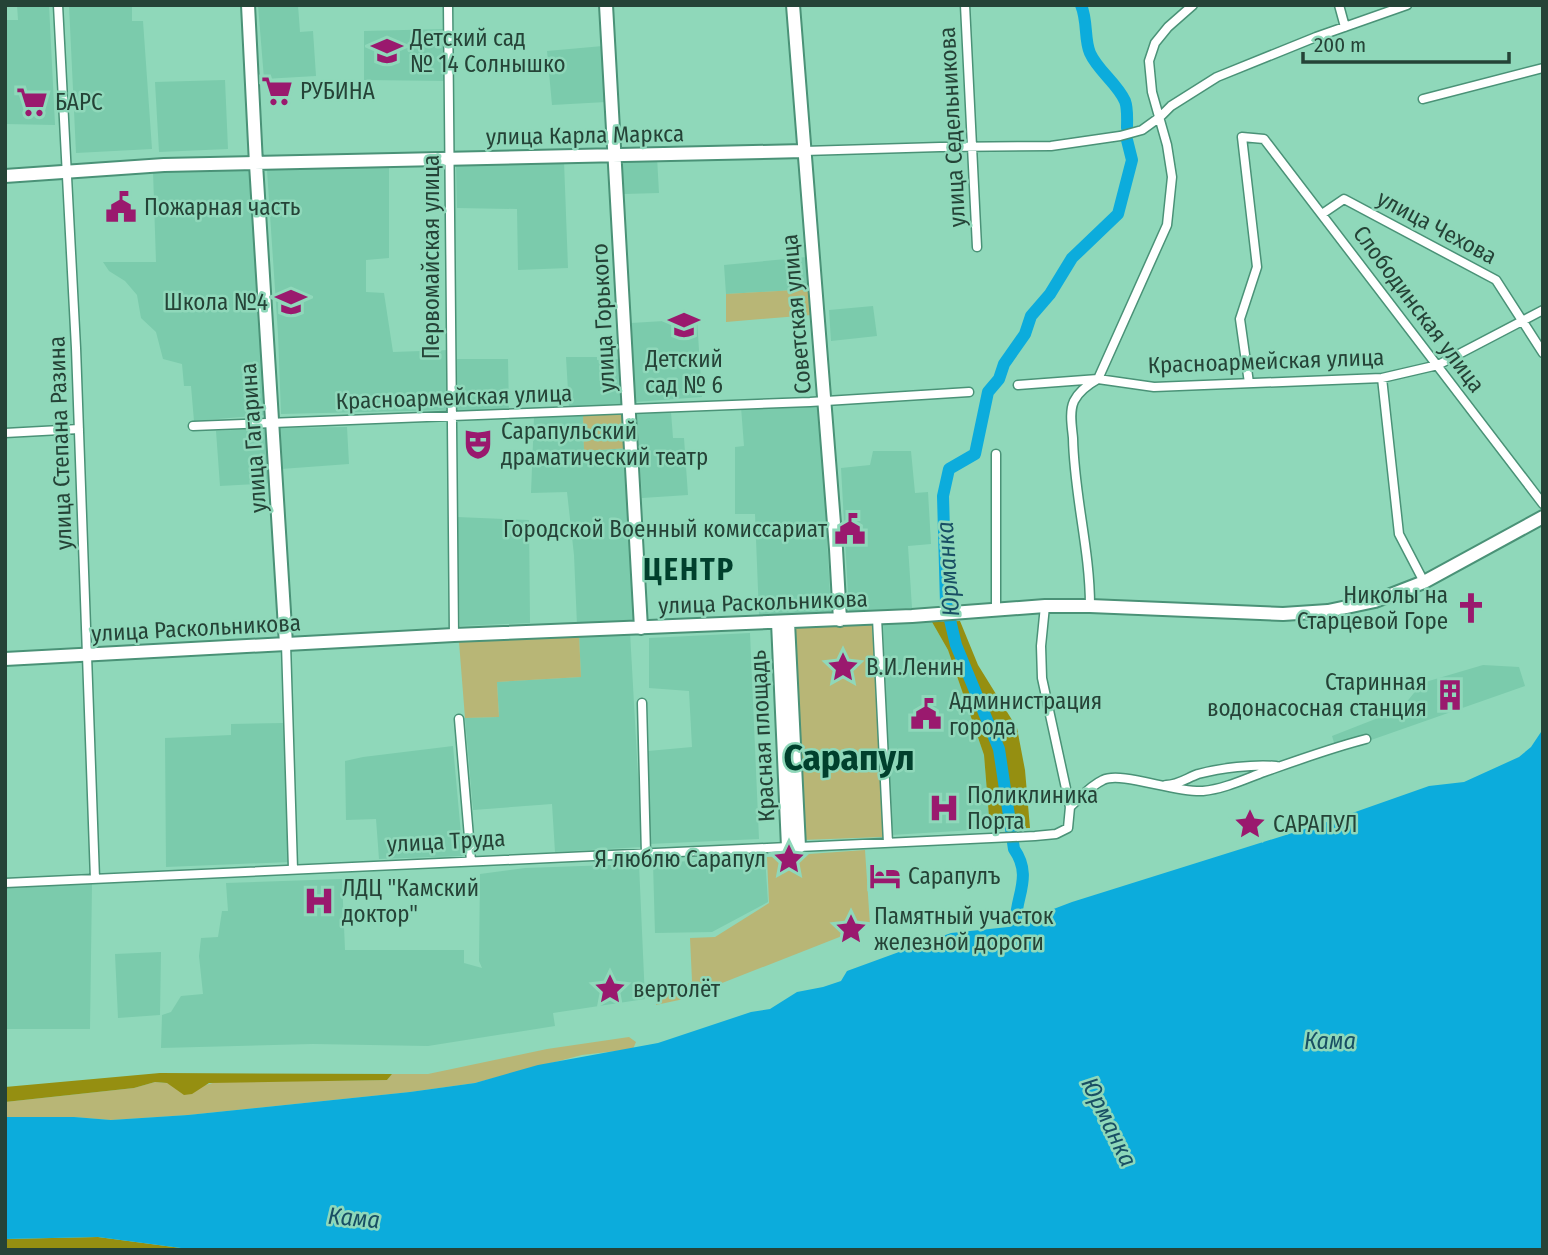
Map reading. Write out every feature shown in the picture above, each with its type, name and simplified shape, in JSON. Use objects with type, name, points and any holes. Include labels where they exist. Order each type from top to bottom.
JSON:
[{"type":"main road","name":"улица Гагарина","points":[[248,5],[286,644]]},
{"type":"main road","name":"улица Горького","points":[[606,5],[641,628]]},
{"type":"main road","name":"Советская улица","points":[[793,5],[840,620]]},
{"type":"main road","name":"улица Карла Маркса","points":[[5,176],[151,166],[804,151]]},
{"type":"main road","name":"улица Раскольникова","points":[[5,659],[454,635],[840,620],[1045,607],[1090,606],[1283,614],[1328,611],[1375,601],[1424,582],[1543,517]]},
{"type":"main road","name":"Красная площадь","points":[[783,622],[794,847]]},
{"type":"street","name":"улица Степана Разина","points":[[58,5],[79,429],[95,879]]},
{"type":"street","name":"Первомайская улица","points":[[448,5],[454,635]]},
{"type":"street","name":"улица Седельникова","points":[[965,5],[977,247]]},
{"type":"street","points":[[1090,606],[1090,575],[1074,474],[1074,400],[1098,379],[1167,225],[1172,177],[1152,92],[1149,61],[1155,43],[1168,27],[1193,5]]},
{"type":"street","points":[[1339,5],[1345,27]]},
{"type":"street","name":"улица Карла Маркса","points":[[804,151],[1051,146],[1098,141],[1142,130],[1171,106],[1217,77],[1406,5]]},
{"type":"street","points":[[1423,99],[1543,68]]},
{"type":"street","name":"Слободинская улица","points":[[1249,383],[1240,319],[1257,267],[1242,137],[1264,139],[1543,504]]},
{"type":"street","name":"улица Чехова","points":[[1322,214],[1344,199],[1496,280],[1543,354]]},
{"type":"street","name":"Красноармейская улица","points":[[1018,385],[1098,379],[1154,387],[1382,378],[1438,365],[1543,310]]},
{"type":"street","points":[[1382,378],[1399,534],[1424,582]]},
{"type":"street","name":"Красноармейская улица","points":[[192,426],[824,402],[969,392]]},
{"type":"street","points":[[5,433],[79,429]]},
{"type":"street","points":[[992,612],[996,454]]},
{"type":"street","points":[[1045,607],[1041,646],[1042,678],[1070,807]]},
{"type":"street","points":[[877,618],[888,843]]},
{"type":"street","name":"улица Гагарина","points":[[286,644],[293,869]]},
{"type":"street","points":[[642,703],[646,853]]},
{"type":"street","points":[[459,719],[471,861]]},
{"type":"street","points":[[1070,807],[1090,787],[1105,778],[1124,777],[1184,791],[1206,791],[1227,786],[1323,750],[1366,739]]},
{"type":"street","points":[[1153,785],[1173,785],[1199,774],[1253,764],[1280,766]]},
{"type":"street","name":"улица Труда","points":[[5,883],[1035,836],[1056,834],[1068,828],[1070,807]]},
{"type":"shaded area","points":[[17,5],[49,5],[55,125],[5,124],[5,20],[18,20]]},
{"type":"shaded area","points":[[69,5],[132,5],[132,21],[143,21],[152,149],[76,153]]},
{"type":"shaded area","points":[[258,5],[298,5],[300,32],[313,31],[316,76],[264,79]]},
{"type":"shaded area","points":[[444,29],[446,81],[364,80],[364,31]]},
{"type":"shaded area","points":[[603,46],[606,102],[552,105],[547,51]]},
{"type":"shaded area","points":[[225,80],[228,149],[159,152],[155,82]]},
{"type":"shaded area","points":[[657,157],[659,193],[624,194],[621,158]]},
{"type":"shaded area","points":[[564,161],[568,268],[518,270],[517,209],[457,208],[456,164]]},
{"type":"shaded area","points":[[389,165],[389,258],[366,260],[366,292],[384,293],[393,352],[449,350],[448,410],[281,414],[267,170]]},
{"type":"shaded area","points":[[251,169],[266,415],[194,421],[191,386],[184,386],[182,364],[163,359],[156,332],[141,318],[137,295],[125,281],[109,271],[103,262],[156,262],[153,171]]},
{"type":"shaded area","points":[[807,257],[811,289],[726,294],[724,265]]},
{"type":"shaded area","points":[[811,289],[811,315],[726,322],[726,294]]},
{"type":"shaded area","points":[[873,306],[877,336],[831,341],[829,310]]},
{"type":"shaded area","points":[[697,319],[702,397],[635,402],[631,323]]},
{"type":"shaded area","points":[[566,357],[622,359],[624,404],[569,408]]},
{"type":"shaded area","points":[[457,359],[508,359],[509,410],[457,411]]},
{"type":"shaded area","points":[[820,405],[831,613],[759,615],[755,514],[735,514],[735,447],[744,446],[741,407]]},
{"type":"shaded area","points":[[671,412],[673,438],[684,438],[688,495],[642,498],[637,414]]},
{"type":"shaded area","points":[[583,415],[584,451],[629,448],[636,622],[577,625],[574,555],[567,492],[531,493],[534,417]]},
{"type":"shaded area","points":[[583,415],[626,415],[629,448],[584,451]]},
{"type":"shaded area","points":[[347,427],[349,464],[281,469],[279,428]]},
{"type":"shaded area","points":[[271,428],[273,483],[220,486],[216,431]]},
{"type":"shaded area","points":[[873,451],[911,451],[915,493],[928,492],[931,544],[908,546],[912,608],[849,612],[841,468],[870,465]]},
{"type":"shaded area","points":[[457,517],[529,520],[530,623],[460,626]]},
{"type":"shaded area","points":[[960,621],[978,665],[1017,728],[1025,770],[1030,828],[990,829],[984,755],[948,650],[932,622]]},
{"type":"shaded area","points":[[932,622],[948,650],[984,755],[990,829],[891,835],[883,624]]},
{"type":"shaded area","points":[[872,623],[883,837],[802,840],[792,627]]},
{"type":"shaded area","points":[[630,632],[642,847],[555,852],[552,804],[473,810],[465,718],[499,717],[497,682],[581,677],[579,634]]},
{"type":"shaded area","points":[[750,633],[759,839],[649,844],[648,751],[692,747],[689,691],[649,688],[649,638]]},
{"type":"shaded area","points":[[579,634],[581,677],[497,682],[499,717],[465,718],[459,642]]},
{"type":"shaded area","points":[[1483,665],[1519,667],[1525,686],[1337,752],[1332,736],[1401,709],[1422,683]]},
{"type":"shaded area","points":[[284,723],[290,862],[166,867],[165,738],[231,735],[231,724]]},
{"type":"shaded area","points":[[453,746],[463,856],[379,859],[376,819],[346,820],[345,761]]},
{"type":"shaded area","points":[[865,850],[870,925],[679,1000],[656,1005],[657,995],[680,989],[692,981],[690,938],[715,937],[769,903],[767,857]]},
{"type":"shaded area","points":[[765,857],[768,902],[712,932],[655,933],[653,863]]},
{"type":"shaded area","points":[[639,864],[645,999],[553,1013],[555,1026],[428,1046],[313,1044],[161,1048],[162,1015],[171,1012],[181,996],[203,994],[199,956],[201,938],[218,937],[222,911],[228,911],[226,883],[342,879],[345,950],[464,950],[464,963],[482,968],[479,961],[480,874],[525,868]]},
{"type":"shaded area","points":[[92,884],[90,1029],[5,1029],[5,888]]},
{"type":"shaded area","points":[[161,952],[160,1015],[118,1018],[115,954]]},
{"type":"shaded area","points":[[629,1037],[636,1042],[633,1049],[582,1055],[475,1083],[410,1092],[188,1115],[111,1120],[5,1117],[5,1102],[134,1088],[155,1082],[167,1083],[192,1093],[202,1086],[216,1082],[387,1080],[392,1074],[428,1074],[547,1049]]},
{"type":"shaded area","points":[[160,1073],[392,1074],[387,1080],[209,1083],[192,1094],[184,1095],[167,1083],[155,1082],[134,1088],[5,1102],[5,1087]]},
{"type":"shaded area","points":[[98,1237],[196,1250],[5,1250],[5,1239]]},
{"type":"water","name":"Кама","points":[[1543,729],[1543,1250],[196,1250],[98,1237],[5,1239],[5,1117],[111,1120],[188,1115],[410,1092],[475,1083],[538,1065],[658,1043],[751,1012],[770,1009],[797,992],[841,981],[847,971],[951,933],[1027,925],[1043,913],[1072,902],[1324,823],[1429,786],[1464,782],[1519,757],[1531,747]]},
{"type":"waterway","name":"Юрманка","points":[[1081,5],[1090,53],[1125,101],[1127,128]]},
{"type":"waterway","name":"Юрманка","points":[[1021,942],[1016,917],[1023,873],[1014,849],[999,749],[956,645],[946,603],[943,496],[949,469],[975,454],[988,392],[999,379],[1004,364],[1025,334],[1031,316],[1050,294],[1072,258],[1118,214],[1132,160],[1127,140]]},
{"type":"place","name":"Детский сад № 14 Солнышко","points":[[387,51]]},
{"type":"place","name":"РУБИНА","points":[[277,91]]},
{"type":"place","name":"БАРС","points":[[32,102]]},
{"type":"place","name":"Пожарная часть","points":[[121,207]]},
{"type":"place","name":"Школа №4","points":[[291,302]]},
{"type":"place","name":"Детский сад № 6","points":[[684,325]]},
{"type":"place","name":"Сарапульский драматический театр","points":[[478,444]]},
{"type":"place","name":"Городской Военный комиссариат","points":[[850,529]]},
{"type":"place","name":"Николы на Старцевой Горе","points":[[1471,608]]},
{"type":"place","name":"В.И.Ленин","points":[[843,667]]},
{"type":"place","name":"Старинная водонасосная станция","points":[[1450,695]]},
{"type":"place","name":"Администрация города","points":[[926,714]]},
{"type":"place","name":"Поликлиника Порта","points":[[944,808]]},
{"type":"place","name":"САРАПУЛ","points":[[1250,824]]},
{"type":"place","name":"Я люблю Сарапул","points":[[789,859]]},
{"type":"place","name":"Сарапулъ","points":[[885,876]]},
{"type":"place","name":"ЛДЦ \"Камский доктор\"","points":[[319,901]]},
{"type":"place","name":"Памятный участок железной дороги","points":[[851,929]]},
{"type":"place","name":"вертолёт","points":[[610,989]]},
{"type":"district","name":"ЦЕНТР","points":[[689,570]]},
{"type":"district","name":"Сарапул","points":[[849,757]]}]
